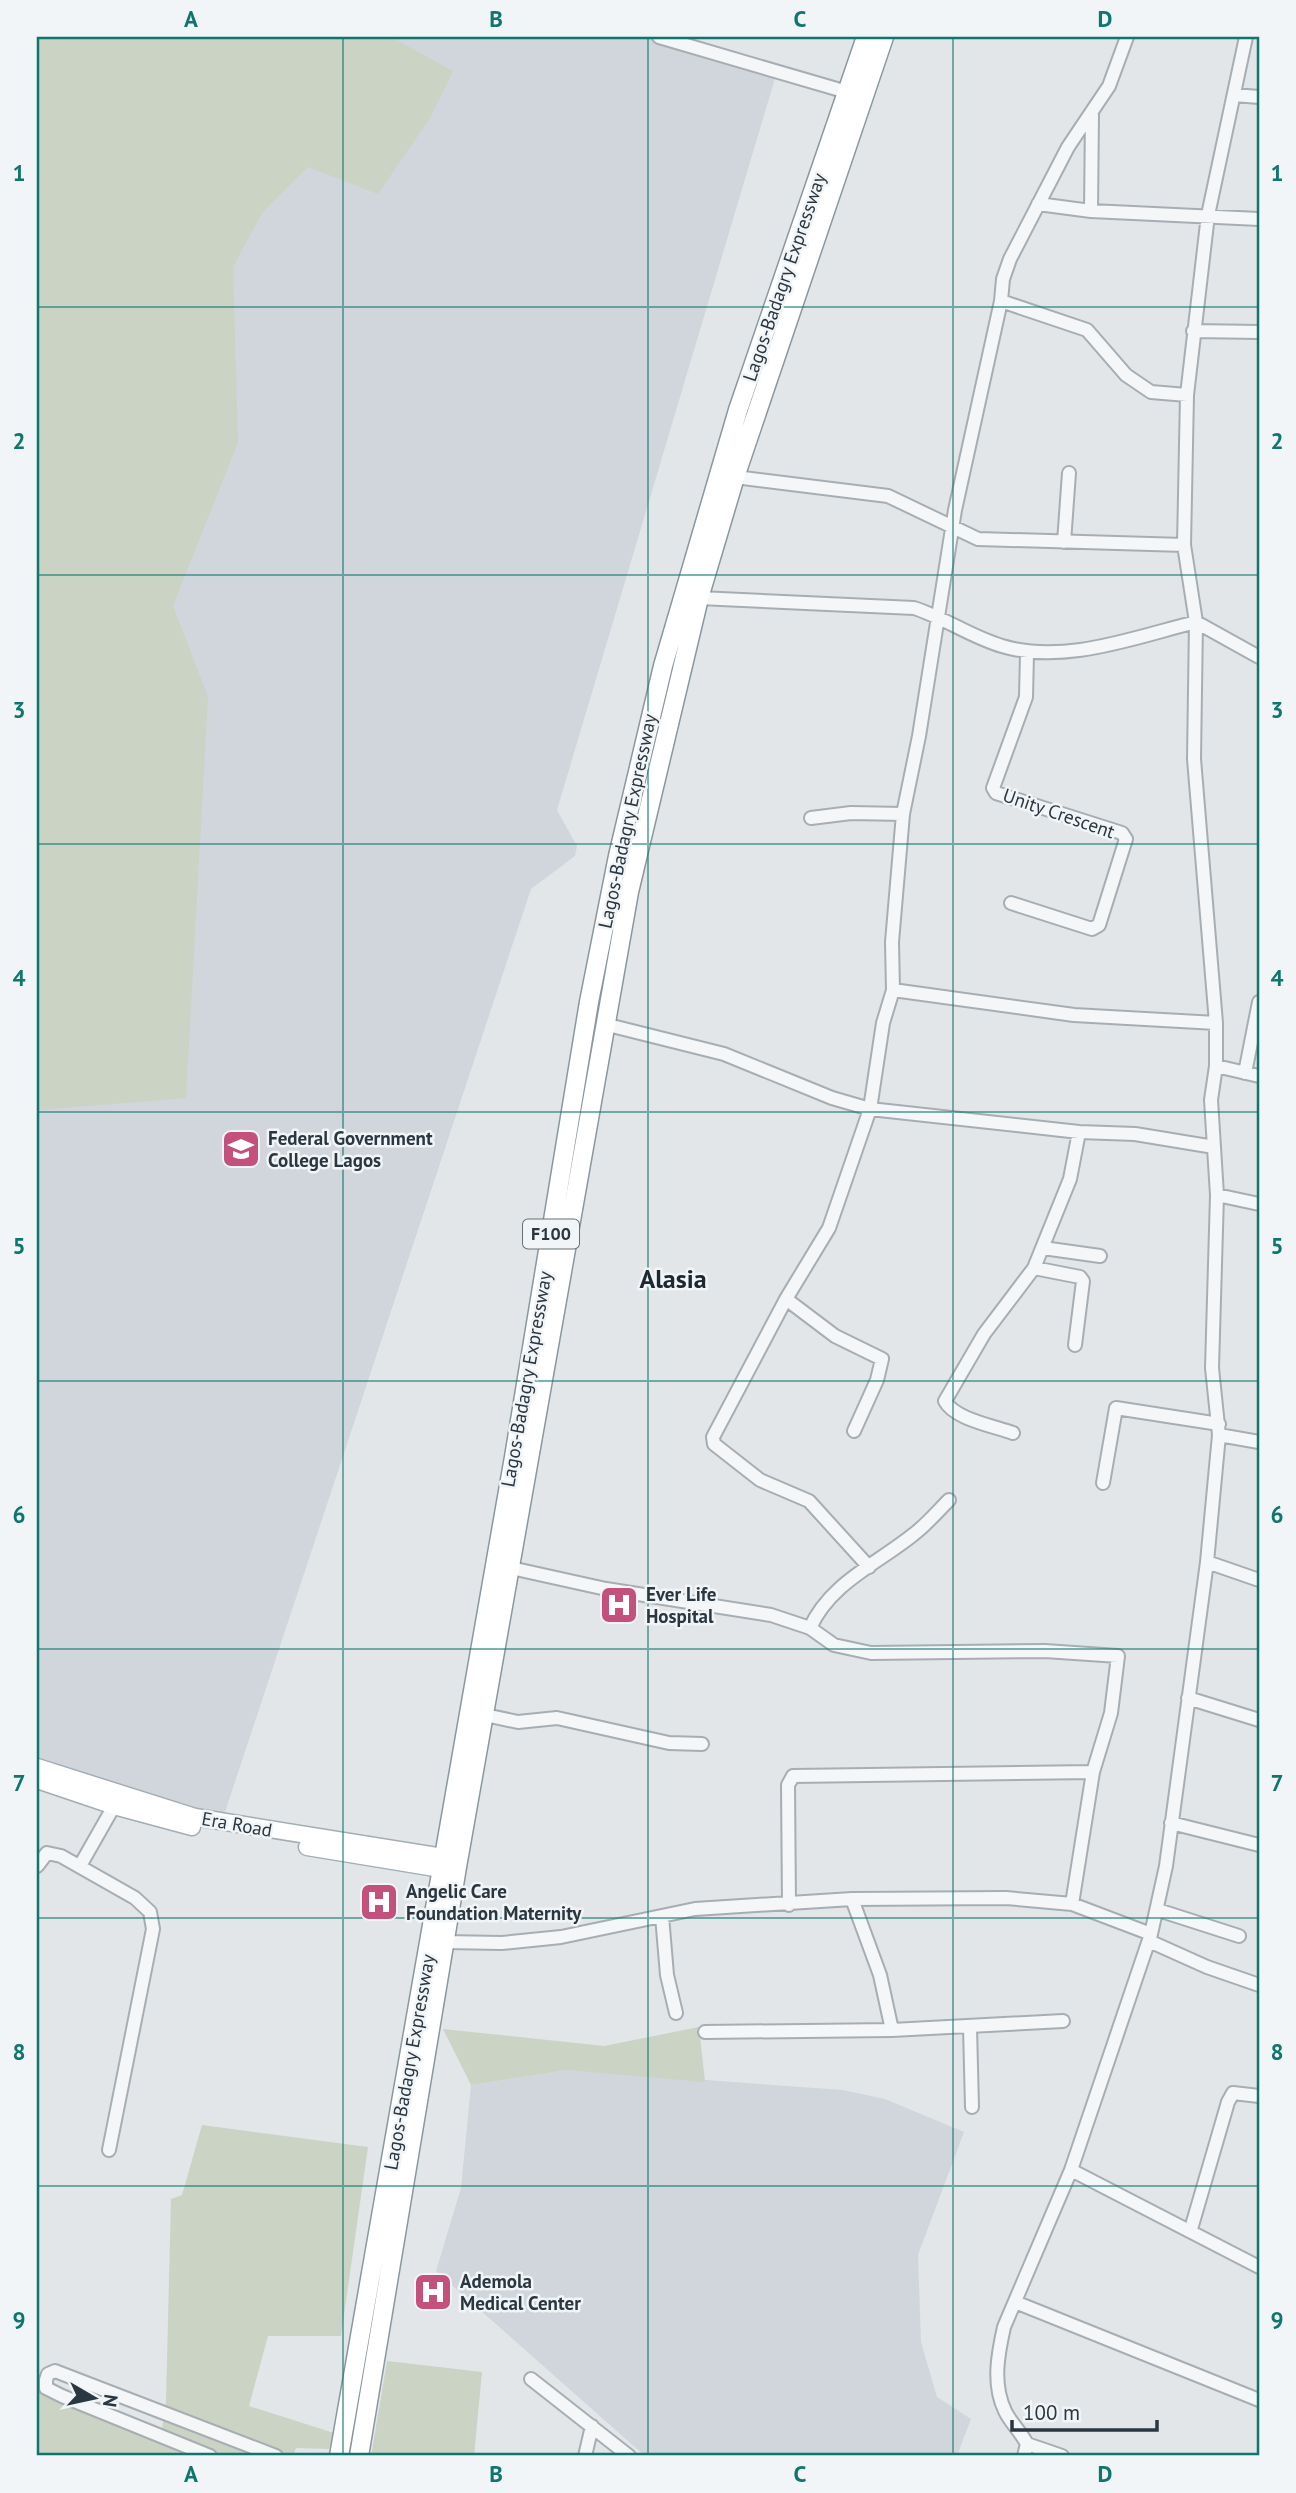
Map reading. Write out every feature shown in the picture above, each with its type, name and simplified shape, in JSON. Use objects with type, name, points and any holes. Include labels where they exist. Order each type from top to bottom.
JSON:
[{"type":"highway","name":"Lagos-Badagry Expressway","points":[[339,2456],[589,1002],[624,830],[663,666],[738,410],[866,37]]},
{"type":"highway","name":"Lagos-Badagry Expressway","points":[[359,2456],[444,1942],[629,892],[699,598],[735,477],[884,37]]},
{"type":"main road","name":"Era Road","points":[[37,1767],[195,1817],[442,1863]]},
{"type":"main road","points":[[37,1780],[114,1806],[228,1834],[442,1863]]},
{"type":"street","points":[[659,37],[848,92]]},
{"type":"street","points":[[869,1567],[808,1500],[760,1480],[714,1444],[713,1437],[786,1299],[829,1228],[870,1109],[883,1023],[893,990],[892,942],[903,814],[919,736],[936,615],[1001,301],[1003,279],[1010,258],[1068,147],[1109,86],[1127,37]]},
{"type":"street","points":[[1062,2456],[1025,2450],[1005,2412],[996,2376],[1001,2338],[1071,2170],[1158,1910],[1207,1562],[1219,1430],[1212,1368],[1217,1195],[1211,1100],[1216,1066],[1216,1023],[1194,759],[1196,622],[1184,545],[1187,395],[1193,331],[1208,215],[1246,37]]},
{"type":"street","points":[[1234,95],[1259,97]]},
{"type":"street","points":[[1091,211],[1092,114]]},
{"type":"street","points":[[1038,204],[1091,211],[1259,219]]},
{"type":"street","points":[[1001,301],[1087,330],[1126,375],[1151,392],[1187,395]]},
{"type":"street","points":[[1193,331],[1259,332]]},
{"type":"street","points":[[1064,542],[1069,473]]},
{"type":"street","points":[[735,477],[888,496],[978,539],[1184,545]]},
{"type":"street","points":[[699,598],[914,608],[936,615],[1000,646],[1027,653],[1059,653],[1196,622],[1259,657]]},
{"type":"street","name":"Unity Crescent","points":[[1011,903],[1092,929],[1099,925],[1126,839],[1122,834],[996,793],[993,788],[1026,697],[1027,653]]},
{"type":"street","points":[[811,818],[851,813],[903,814]]},
{"type":"street","points":[[893,990],[1074,1015],[1216,1023]]},
{"type":"street","points":[[1245,1073],[1259,1002]]},
{"type":"street","points":[[604,1024],[724,1054],[832,1098],[870,1109],[1079,1132],[1135,1134],[1214,1147]]},
{"type":"street","points":[[1216,1066],[1259,1076]]},
{"type":"street","points":[[1013,1433],[964,1415],[945,1401],[984,1334],[1034,1268],[1070,1179],[1079,1132]]},
{"type":"street","points":[[1217,1195],[1259,1204]]},
{"type":"street","points":[[1043,1248],[1100,1256]]},
{"type":"street","points":[[1034,1268],[1080,1277],[1083,1281],[1074,1345]]},
{"type":"street","points":[[786,1299],[835,1336],[882,1359],[877,1380],[854,1431]]},
{"type":"street","points":[[1103,1483],[1116,1408],[1219,1430],[1259,1442]]},
{"type":"street","points":[[810,1628],[824,1602],[841,1586],[916,1533],[949,1500]]},
{"type":"street","points":[[1207,1562],[1259,1580]]},
{"type":"street","points":[[511,1568],[606,1589],[771,1615],[810,1628],[834,1645],[871,1653],[1045,1651],[1118,1656],[1111,1713],[1093,1772],[1072,1904]]},
{"type":"street","points":[[1188,1698],[1259,1720]]},
{"type":"street","points":[[485,1715],[519,1722],[557,1718],[669,1743],[702,1744]]},
{"type":"street","points":[[789,1905],[788,1785],[793,1776],[1093,1772]]},
{"type":"street","points":[[80,1864],[114,1806]]},
{"type":"street","points":[[1171,1823],[1259,1846]]},
{"type":"street","points":[[37,1866],[47,1853],[80,1864],[135,1898],[150,1912],[153,1929],[110,2150]]},
{"type":"street","points":[[444,1942],[502,1943],[561,1937],[695,1909],[852,1899],[1006,1898],[1072,1904],[1150,1938],[1207,1967],[1259,1985]]},
{"type":"street","points":[[852,1899],[880,1975],[892,2030]]},
{"type":"street","points":[[1158,1910],[1239,1936]]},
{"type":"street","points":[[662,1916],[667,1975],[676,2013]]},
{"type":"street","points":[[705,2032],[970,2028],[1063,2021]]},
{"type":"street","points":[[970,2028],[972,2107]]},
{"type":"street","points":[[1191,2229],[1228,2102],[1233,2093],[1259,2096]]},
{"type":"street","points":[[1071,2170],[1191,2229],[1259,2267]]},
{"type":"street","points":[[1015,2302],[1259,2400]]},
{"type":"street","points":[[210,2456],[62,2396],[46,2388],[41,2378],[55,2371],[276,2456]]},
{"type":"street","points":[[531,2379],[629,2456]]},
{"type":"street","points":[[585,2456],[592,2426]]},
{"type":"shaded area","name":"Federal Government College Lagos","points":[[37,37],[645,37],[776,75],[557,810],[577,846],[575,856],[531,889],[223,1818],[37,1762]]},
{"type":"shaded area","points":[[567,2070],[843,2090],[885,2099],[964,2132],[918,2255],[921,2342],[937,2397],[971,2419],[957,2456],[645,2456],[436,2271],[461,2188],[471,2085]]},
{"type":"green space","points":[[37,37],[391,37],[453,71],[430,118],[378,194],[308,167],[262,213],[233,267],[238,442],[173,606],[208,697],[186,1098],[37,1110]]},
{"type":"green space","points":[[699,2027],[705,2082],[567,2070],[471,2085],[443,2029],[604,2046]]},
{"type":"green space","points":[[202,2125],[368,2147],[341,2336],[268,2336],[249,2406],[334,2433],[329,2449],[296,2448],[293,2456],[37,2456],[38,2386],[161,2436],[166,2401],[171,2199],[182,2195]]},
{"type":"green space","points":[[387,2361],[482,2372],[474,2456],[371,2456]]},
{"type":"place","name":"Federal Government College Lagos","points":[[241,1149]]},
{"type":"place","name":"Ever Life Hospital","points":[[619,1605]]},
{"type":"place","name":"Angelic Care Foundation Maternity","points":[[379,1902]]},
{"type":"place","name":"Ademola Medical Center","points":[[433,2292]]},
{"type":"district","name":"Alasia","points":[[673,1279]]}]
